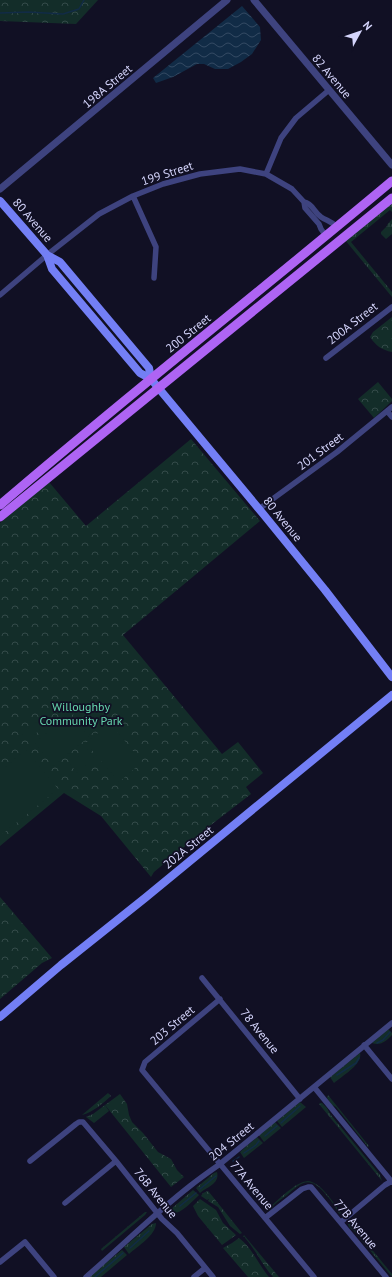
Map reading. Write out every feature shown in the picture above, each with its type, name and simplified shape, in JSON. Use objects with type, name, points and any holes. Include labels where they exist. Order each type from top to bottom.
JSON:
[{"type":"main road","name":"200 Street","points":[[0,505],[106,415],[392,181]]},
{"type":"main road","name":"200 Street","points":[[0,517],[392,198]]},
{"type":"main road","name":"80 Avenue","points":[[0,201],[47,254],[60,262],[149,368],[151,379],[158,388],[325,590],[392,677]]},
{"type":"main road","name":"202A Street","points":[[0,1017],[61,965],[139,903],[392,695]]},
{"type":"street","name":"198A Street","points":[[0,189],[227,0]]},
{"type":"street","name":"82 Avenue","points":[[254,0],[392,165]]},
{"type":"street","points":[[266,174],[281,138],[296,118],[329,90]]},
{"type":"street","name":"199 Street","points":[[0,295],[47,254],[99,214],[133,196],[162,184],[200,174],[240,169],[266,174],[292,189],[304,202]]},
{"type":"street","points":[[133,196],[156,247],[154,278]]},
{"type":"street","points":[[326,236],[319,224],[305,208],[304,202],[309,203],[320,216],[331,221],[337,227]]},
{"type":"street","name":"200A Street","points":[[326,358],[392,307]]},
{"type":"street","points":[[390,409],[392,417]]},
{"type":"street","name":"201 Street","points":[[259,509],[337,452],[390,409]]},
{"type":"street","name":"78 Avenue","points":[[202,978],[300,1099]]},
{"type":"street","name":"203 Street","points":[[142,1070],[145,1062],[220,999]]},
{"type":"street","name":"204 Street","points":[[86,1277],[191,1184],[220,1164],[392,1023]]},
{"type":"street","points":[[364,1045],[392,1079]]},
{"type":"street","name":"77A Avenue","points":[[142,1070],[314,1277]]},
{"type":"street","points":[[314,1087],[392,1182],[385,1185],[341,1222]]},
{"type":"street","name":"76B Avenue","points":[[30,1161],[76,1124],[83,1122],[87,1125],[157,1213],[177,1233],[213,1277]]},
{"type":"street","points":[[65,1203],[116,1161]]},
{"type":"street","name":"77B Avenue","points":[[265,1218],[302,1189],[308,1187],[313,1189],[386,1277]]},
{"type":"street","points":[[0,1262],[25,1242],[54,1277]]},
{"type":"street","points":[[194,1277],[205,1268]]},
{"type":"green space","points":[[0,0],[98,0],[76,24],[0,21]]},
{"type":"green space","points":[[392,201],[392,212],[390,210],[351,242],[392,292],[392,297],[345,240]]},
{"type":"green space","points":[[392,219],[392,234],[386,239],[381,232]]},
{"type":"green space","points":[[392,317],[392,352],[380,347],[370,337],[373,332]]},
{"type":"green space","points":[[378,382],[392,401],[374,418],[358,399]]},
{"type":"green space","name":"Willoughby Community Park","points":[[191,439],[260,521],[123,635],[222,754],[238,742],[263,773],[246,787],[251,794],[207,828],[154,872],[151,877],[101,816],[64,793],[0,846],[0,523],[49,482],[86,526]]},
{"type":"green space","points":[[90,698],[109,720],[90,735],[72,713]]},
{"type":"green space","points":[[70,714],[89,737],[53,766],[35,743]]},
{"type":"green space","points":[[42,717],[47,724],[28,740],[22,734]]},
{"type":"green space","points":[[110,723],[142,762],[119,782],[86,743]]},
{"type":"green space","points":[[87,749],[94,758],[77,773],[70,764]]},
{"type":"green space","points":[[26,750],[58,789],[0,836],[0,771]]},
{"type":"green space","points":[[0,897],[52,958],[42,963],[0,999]]},
{"type":"green space","points":[[388,1029],[392,1035],[388,1039],[378,1044],[372,1043]]},
{"type":"green space","points":[[360,1053],[360,1057],[355,1065],[334,1083],[330,1077]]},
{"type":"green space","points":[[108,1093],[111,1096],[104,1102],[94,1110],[82,1115]]},
{"type":"green space","points":[[120,1094],[127,1104],[132,1122],[158,1152],[171,1159],[177,1170],[184,1177],[171,1187],[105,1105]]},
{"type":"green space","points":[[328,1095],[369,1146],[368,1147],[336,1107],[332,1105],[327,1098]]},
{"type":"green space","points":[[300,1102],[306,1107],[282,1127],[277,1121]]},
{"type":"green space","points":[[320,1103],[327,1108],[330,1114],[380,1175],[382,1181],[319,1104]]},
{"type":"green space","points":[[105,1105],[109,1111],[94,1123],[86,1117],[93,1114]]},
{"type":"green space","points":[[275,1122],[281,1128],[264,1142],[259,1135]]},
{"type":"green space","points":[[257,1137],[263,1143],[244,1158],[240,1152]]},
{"type":"green space","points":[[217,1172],[217,1180],[200,1193],[196,1188]]},
{"type":"green space","points":[[308,1181],[313,1182],[322,1189],[341,1212],[340,1214],[329,1198],[316,1185],[308,1182],[300,1184],[268,1211],[268,1209],[292,1188],[303,1182]]},
{"type":"green space","points":[[193,1190],[199,1195],[187,1206],[176,1213],[168,1212],[170,1210]]},
{"type":"green space","points":[[208,1191],[242,1233],[240,1234],[230,1226],[218,1207],[208,1201],[209,1199],[207,1200],[201,1196],[203,1193]]},
{"type":"green space","points":[[200,1199],[216,1210],[223,1223],[236,1235],[222,1245],[198,1216],[193,1206]]},
{"type":"green space","points":[[145,1212],[147,1212],[145,1215],[102,1251],[101,1249]]},
{"type":"green space","points":[[156,1223],[150,1236],[129,1254],[124,1247],[152,1224]]},
{"type":"green space","points":[[348,1224],[351,1224],[392,1274],[392,1277],[349,1227]]},
{"type":"green space","points":[[244,1235],[279,1277],[273,1277],[245,1237],[243,1237]]},
{"type":"green space","points":[[239,1238],[252,1252],[269,1277],[248,1277],[223,1248]]},
{"type":"green space","points":[[122,1250],[127,1255],[101,1277],[88,1277],[99,1268],[100,1269]]},
{"type":"water","points":[[242,6],[260,27],[261,40],[252,54],[228,69],[215,69],[204,64],[197,64],[173,77],[156,83],[153,78]]},
{"type":"waterway","points":[[0,13],[28,12],[63,14],[79,9],[84,0]]},
{"type":"waterway","points":[[377,1043],[383,1040],[390,1032]]},
{"type":"waterway","points":[[337,1075],[356,1063],[359,1058]]},
{"type":"waterway","points":[[281,1123],[300,1106]]},
{"type":"waterway","points":[[265,1136],[277,1126]]},
{"type":"waterway","points":[[244,1153],[256,1145],[259,1141]]},
{"type":"waterway","points":[[233,1161],[239,1157]]},
{"type":"waterway","points":[[200,1189],[216,1176]]},
{"type":"waterway","points":[[180,1206],[196,1193]]},
{"type":"waterway","points":[[130,1248],[149,1231]]},
{"type":"waterway","points":[[95,1277],[123,1253]]}]
